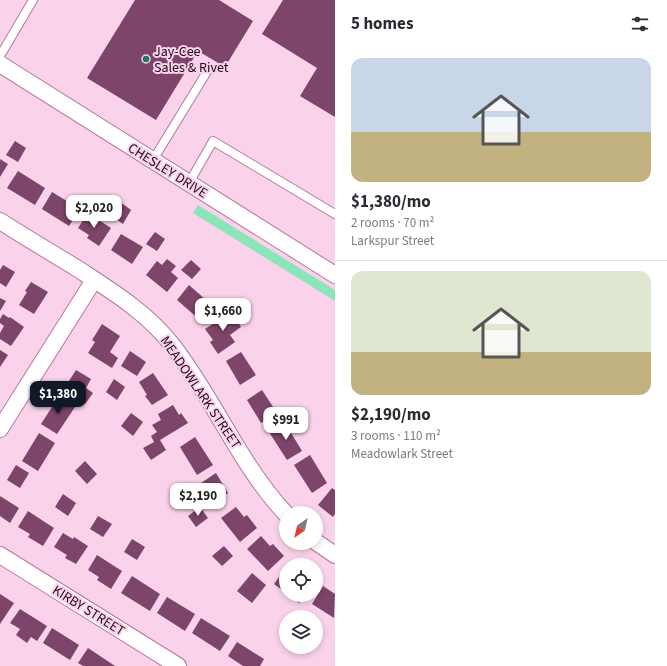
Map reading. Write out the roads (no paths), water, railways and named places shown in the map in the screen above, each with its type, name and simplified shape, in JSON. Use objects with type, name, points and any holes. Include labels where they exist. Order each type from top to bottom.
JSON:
[{"type":"street","name":"CHESLEY DRIVE","points":[[0,64],[335,276]]},
{"type":"street","name":"MEADOWLARK STREET","points":[[0,222],[123,298],[146,318],[173,346],[211,402],[262,484],[280,506]]},
{"type":"street","points":[[0,429],[94,280]]},
{"type":"street","points":[[323,547],[335,555]]},
{"type":"street","name":"KIRBY STREET","points":[[0,555],[178,666]]},
{"type":"lane","points":[[0,56],[34,0]]},
{"type":"lane","points":[[153,160],[208,70]]},
{"type":"lane","points":[[189,183],[214,141],[335,214]]},
{"type":"place","name":"Jay-Cee Sales & Rivet","points":[[146,59]]}]
